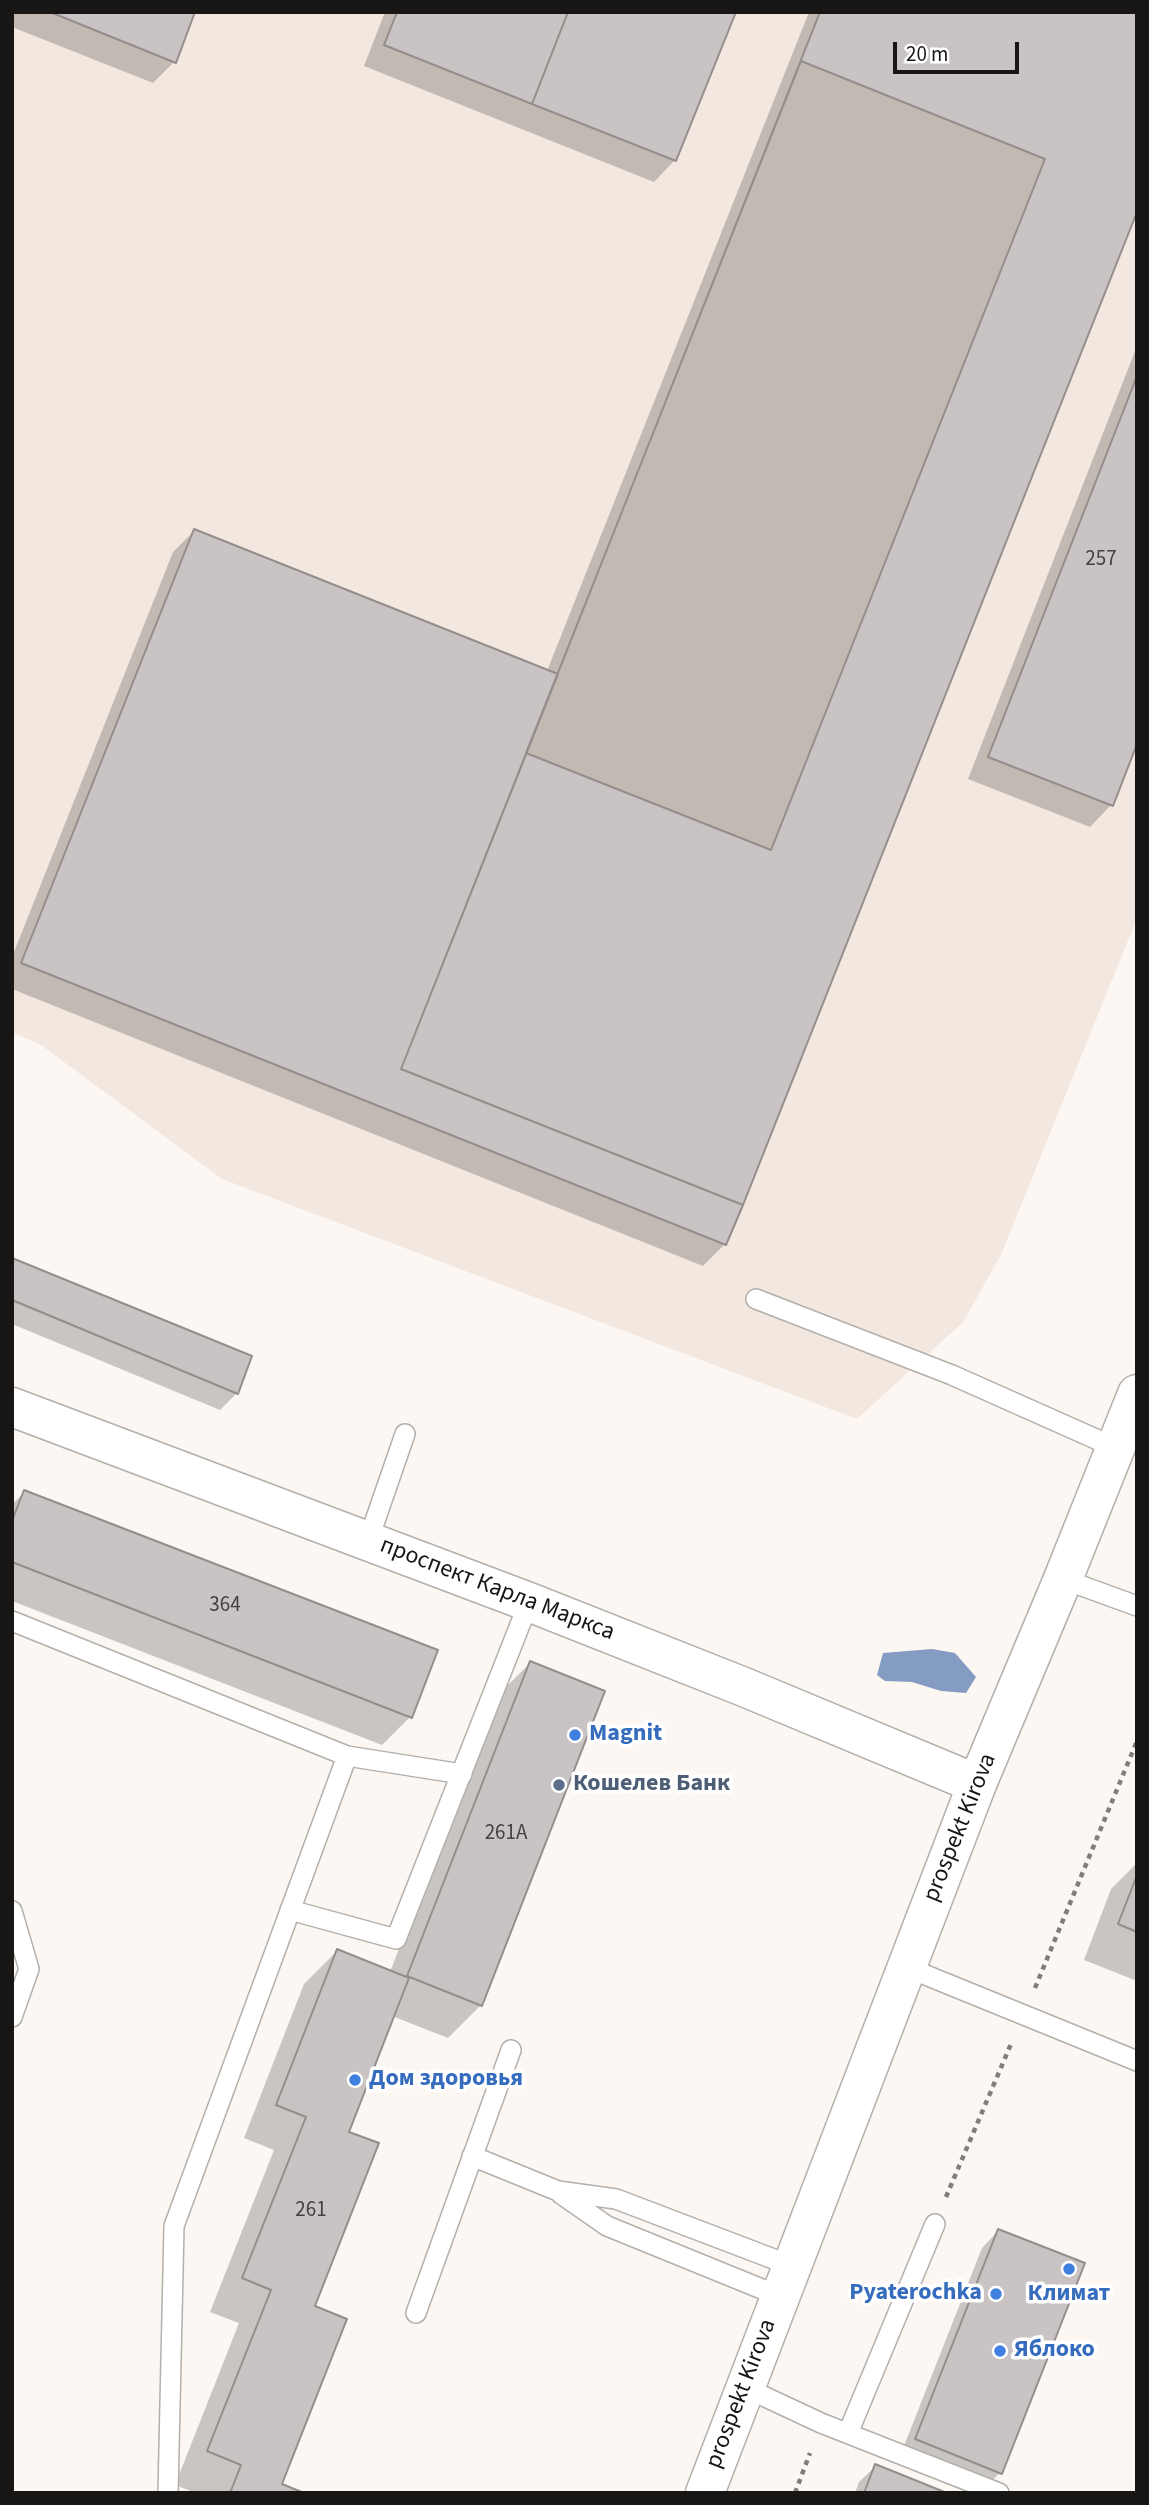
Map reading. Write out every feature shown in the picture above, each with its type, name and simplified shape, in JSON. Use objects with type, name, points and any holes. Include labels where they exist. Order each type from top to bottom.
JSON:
[{"type":"main road","name":"prospekt Kirova","points":[[705,2493],[977,1784],[1137,1394]]},
{"type":"main road","name":"проспект Карла Маркса","points":[[12,1408],[529,1602],[744,1687],[977,1784]]},
{"type":"lane","points":[[756,1298],[952,1375],[1116,1448]]},
{"type":"lane","points":[[368,1541],[405,1434]]},
{"type":"lane","points":[[1063,1579],[1137,1606]]},
{"type":"lane","points":[[290,1910],[396,1940],[529,1602]]},
{"type":"lane","points":[[12,1621],[347,1756],[462,1774]]},
{"type":"lane","points":[[168,2493],[174,2226],[347,1756]]},
{"type":"lane","points":[[12,1911],[29,1969],[12,2017]]},
{"type":"lane","points":[[906,1967],[1137,2061]]},
{"type":"lane","points":[[416,2313],[511,2050]]},
{"type":"lane","points":[[472,2156],[558,2191],[607,2226],[785,2281]]},
{"type":"lane","points":[[558,2191],[616,2199],[785,2281]]},
{"type":"lane","points":[[848,2433],[935,2224]]},
{"type":"lane","points":[[744,2387],[821,2423],[999,2493]]},
{"type":"path","points":[[795,2493],[821,2423]]},
{"type":"shaded area","points":[[12,12],[1137,12],[1137,918],[1001,1255],[963,1322],[857,1419],[222,1179],[41,1045],[12,1032]]},
{"type":"water","points":[[932,1649],[955,1653],[976,1677],[966,1693],[941,1691],[912,1682],[885,1681],[877,1675],[883,1653]]},
{"type":"building","points":[[50,12],[195,12],[176,63]]},
{"type":"building","points":[[397,12],[568,12],[532,104],[384,45]]},
{"type":"building","points":[[568,12],[736,12],[676,161],[532,104]]},
{"type":"building","points":[[820,12],[1137,12],[1137,212],[743,1205],[401,1069]]},
{"type":"building","points":[[801,61],[1045,159],[771,850],[526,753]]},
{"type":"building","points":[[1137,376],[1137,744],[1113,806],[988,757]]},
{"type":"building","points":[[194,529],[558,674],[401,1069],[743,1205],[726,1245],[21,963]]},
{"type":"building","points":[[12,1258],[252,1356],[238,1394],[12,1300]]},
{"type":"building","points":[[24,1490],[438,1650],[412,1718],[12,1562],[12,1521]]},
{"type":"building","points":[[530,1661],[605,1691],[482,2006],[407,1976]]},
{"type":"building","points":[[1137,1875],[1137,1932],[1118,1924]]},
{"type":"building","points":[[337,1949],[409,1978],[349,2132],[379,2143],[315,2306],[347,2319],[282,2484],[304,2493],[230,2493],[241,2465],[207,2451],[271,2290],[242,2278],[306,2117],[276,2105]]},
{"type":"building","name":"Яблоко","points":[[998,2229],[1085,2263],[1002,2474],[915,2439]]},
{"type":"building","points":[[875,2464],[947,2493],[864,2493]]},
{"type":"place","name":"Magnit","points":[[575,1735]]},
{"type":"place","name":"Кошелев Банк","points":[[559,1785]]},
{"type":"place","name":"Дом здоровья","points":[[355,2080]]},
{"type":"place","name":"Климат","points":[[1069,2269]]},
{"type":"place","name":"Pyaterochka","points":[[996,2294]]},
{"type":"place","name":"Яблоко","points":[[1000,2351]]}]
